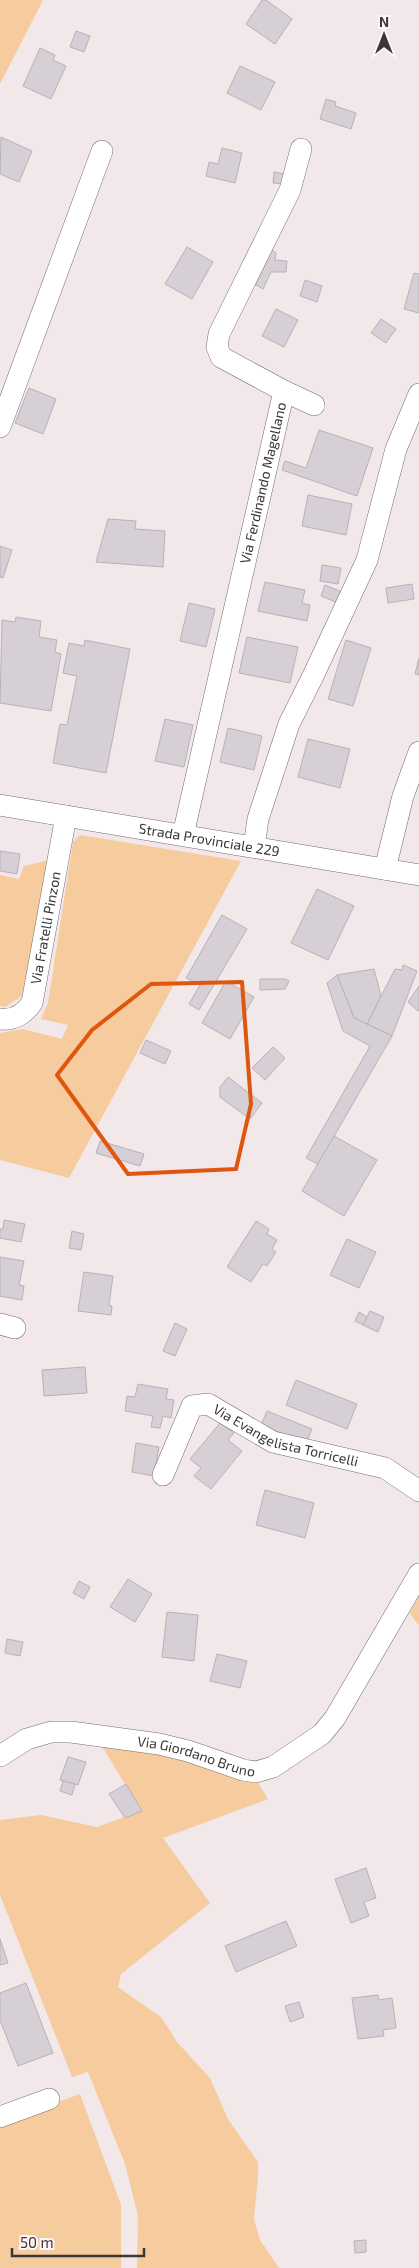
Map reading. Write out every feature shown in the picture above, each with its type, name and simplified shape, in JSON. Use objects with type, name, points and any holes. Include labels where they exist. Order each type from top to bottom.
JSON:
[{"type":"street","name":"Via Ferdinando Magellano","points":[[183,835],[284,391],[221,357],[218,347],[219,334],[290,190],[301,149]]},
{"type":"street","points":[[0,427],[102,152]]},
{"type":"street","points":[[284,391],[314,405]]},
{"type":"street","points":[[254,847],[258,820],[289,724],[367,560],[396,449],[419,394]]},
{"type":"street","points":[[385,869],[402,796],[419,752]]},
{"type":"street","name":"Strada Provinciale 229","points":[[0,805],[419,875]]},
{"type":"street","name":"Via Fratelli Pinzon","points":[[0,1019],[5,1020],[24,1013],[32,1003],[66,816]]},
{"type":"street","name":"Via Evangelista Torricelli","points":[[163,1475],[192,1406],[199,1403],[208,1404],[274,1442],[385,1468],[419,1491]]},
{"type":"street","name":"Via Giordano Bruno","points":[[0,1756],[28,1739],[51,1732],[71,1732],[159,1744],[188,1751],[243,1770],[256,1772],[272,1767],[322,1734],[335,1718],[419,1574]]},
{"type":"street","points":[[0,2117],[49,2099]]},
{"type":"highlighted area","points":[[242,982],[251,1104],[236,1169],[128,1174],[57,1075],[92,1030],[151,984]]},
{"type":"shaded area","points":[[0,0],[43,0],[0,84]]},
{"type":"shaded area","points":[[80,835],[241,861],[69,1178],[0,1160],[0,1033],[23,1029],[62,1039],[68,1025],[41,1019],[48,1003],[73,842]]},
{"type":"shaded area","points":[[50,860],[22,996],[5,1007],[0,1006],[0,875],[19,879],[24,866]]},
{"type":"shaded area","points":[[419,1596],[419,1626],[410,1613]]},
{"type":"shaded area","points":[[99,1741],[152,1751],[255,1778],[268,1799],[163,1838],[210,1903],[121,1974],[118,1987],[162,2018],[177,2042],[210,2078],[228,2119],[258,2162],[254,2219],[260,2240],[279,2268],[137,2268],[138,2216],[125,2164],[88,2072],[72,2077],[0,1895],[0,1820],[41,1815],[97,1827],[141,1811]]},
{"type":"shaded area","points":[[80,2094],[121,2205],[121,2268],[0,2268],[0,2123]]},
{"type":"building","points":[[262,0],[266,0],[292,19],[275,44],[246,24]]},
{"type":"building","points":[[76,31],[90,36],[84,52],[70,47]]},
{"type":"building","points":[[40,48],[55,55],[53,60],[66,66],[51,99],[23,86]]},
{"type":"building","points":[[240,66],[275,82],[261,110],[227,93]]},
{"type":"building","points":[[326,99],[336,102],[335,106],[356,113],[351,129],[320,119]]},
{"type":"building","points":[[1,137],[32,151],[19,182],[0,174]]},
{"type":"building","points":[[222,148],[242,153],[235,183],[206,176],[209,162],[218,164]]},
{"type":"building","points":[[274,172],[284,174],[283,184],[273,183]]},
{"type":"building","points":[[187,247],[213,262],[192,299],[165,284]]},
{"type":"building","points":[[267,247],[276,253],[275,260],[287,261],[286,272],[271,272],[263,289],[251,282]]},
{"type":"building","points":[[414,273],[419,274],[419,313],[404,309]]},
{"type":"building","points":[[305,280],[322,286],[317,302],[300,296]]},
{"type":"building","points":[[276,309],[298,320],[284,347],[262,336]]},
{"type":"building","points":[[381,319],[396,329],[386,343],[371,333]]},
{"type":"building","points":[[29,388],[56,399],[43,434],[15,423]]},
{"type":"building","points":[[319,430],[373,448],[357,496],[282,470],[285,461],[306,468]]},
{"type":"building","points":[[308,495],[352,504],[346,535],[302,526]]},
{"type":"building","points":[[108,519],[136,521],[135,529],[165,531],[163,567],[96,562]]},
{"type":"building","points":[[0,546],[12,550],[3,578],[0,577]]},
{"type":"building","points":[[322,565],[341,568],[338,584],[320,581]]},
{"type":"building","points":[[265,582],[305,590],[302,603],[310,605],[307,621],[258,611]]},
{"type":"building","points":[[412,584],[414,599],[388,603],[386,588]]},
{"type":"building","points":[[325,585],[342,592],[338,603],[321,596]]},
{"type":"building","points":[[189,603],[215,609],[206,647],[180,641]]},
{"type":"building","points":[[16,617],[41,621],[39,637],[57,640],[55,652],[61,654],[51,711],[0,703],[2,620],[15,622]]},
{"type":"building","points":[[247,637],[298,647],[290,683],[239,673]]},
{"type":"building","points":[[85,640],[130,649],[106,773],[53,763],[60,724],[67,725],[77,676],[63,673],[69,643],[84,646]]},
{"type":"building","points":[[346,640],[371,648],[353,706],[328,699]]},
{"type":"building","points":[[419,658],[419,675],[415,674]]},
{"type":"building","points":[[165,719],[193,725],[184,767],[155,761]]},
{"type":"building","points":[[228,728],[262,736],[254,770],[220,762]]},
{"type":"building","points":[[308,739],[350,749],[340,788],[298,777]]},
{"type":"building","points":[[0,851],[20,854],[17,874],[0,871]]},
{"type":"building","points":[[317,889],[354,906],[328,960],[291,943]]},
{"type":"building","points":[[222,915],[247,929],[199,1010],[189,1004],[200,985],[186,978]]},
{"type":"building","points":[[403,965],[417,971],[392,1036],[367,1024],[395,969],[402,970]]},
{"type":"building","points":[[374,969],[381,996],[367,1024],[354,1018],[337,975]]},
{"type":"building","points":[[337,975],[354,1018],[392,1036],[318,1164],[306,1158],[370,1046],[343,1031],[327,983]]},
{"type":"building","points":[[260,979],[285,979],[289,981],[285,989],[260,990]]},
{"type":"building","points":[[226,981],[254,997],[230,1039],[202,1023]]},
{"type":"building","points":[[419,986],[419,1010],[418,1011],[408,1002]]},
{"type":"building","points":[[146,1040],[171,1051],[165,1064],[140,1053]]},
{"type":"building","points":[[273,1047],[285,1058],[265,1080],[252,1068]]},
{"type":"building","points":[[228,1077],[262,1103],[250,1119],[220,1097],[220,1087]]},
{"type":"building","points":[[334,1136],[377,1160],[344,1216],[302,1191]]},
{"type":"building","points":[[100,1141],[144,1154],[140,1166],[96,1153]]},
{"type":"building","points":[[4,1220],[25,1224],[21,1242],[0,1238],[0,1229],[3,1229]]},
{"type":"building","points":[[256,1221],[269,1229],[267,1234],[277,1240],[272,1249],[276,1252],[267,1266],[263,1264],[251,1282],[227,1267]]},
{"type":"building","points":[[72,1231],[84,1234],[81,1250],[69,1248]]},
{"type":"building","points":[[347,1239],[376,1252],[359,1288],[330,1275]]},
{"type":"building","points":[[0,1257],[24,1261],[19,1285],[24,1286],[22,1300],[0,1296]]},
{"type":"building","points":[[84,1272],[113,1276],[109,1305],[112,1306],[111,1315],[78,1311]]},
{"type":"building","points":[[370,1311],[384,1317],[378,1332],[363,1325]]},
{"type":"building","points":[[359,1312],[367,1317],[363,1325],[355,1321]]},
{"type":"building","points":[[175,1323],[187,1329],[175,1356],[163,1351]]},
{"type":"building","points":[[85,1367],[87,1393],[44,1396],[42,1370]]},
{"type":"building","points":[[296,1380],[357,1404],[347,1429],[286,1405]]},
{"type":"building","points":[[138,1384],[168,1389],[166,1399],[174,1400],[171,1418],[163,1416],[160,1428],[151,1427],[153,1416],[125,1411],[127,1396],[135,1397]]},
{"type":"building","points":[[267,1411],[312,1429],[306,1443],[261,1425]]},
{"type":"building","points":[[220,1423],[234,1433],[228,1440],[242,1451],[211,1489],[194,1476],[201,1468],[190,1459]]},
{"type":"building","points":[[136,1443],[159,1447],[154,1476],[132,1472]]},
{"type":"building","points":[[265,1490],[314,1503],[305,1538],[256,1525]]},
{"type":"building","points":[[128,1579],[152,1594],[135,1622],[110,1607]]},
{"type":"building","points":[[79,1581],[90,1587],[84,1599],[73,1593]]},
{"type":"building","points":[[167,1612],[198,1615],[194,1661],[162,1657]]},
{"type":"building","points":[[7,1639],[23,1642],[20,1656],[5,1653]]},
{"type":"building","points":[[217,1654],[247,1661],[240,1688],[210,1681]]},
{"type":"building","points":[[68,1757],[86,1762],[78,1785],[60,1780]]},
{"type":"building","points":[[63,1781],[75,1784],[72,1795],[60,1791]]},
{"type":"building","points":[[126,1784],[142,1811],[125,1818],[109,1794]]},
{"type":"building","points":[[366,1868],[376,1898],[364,1902],[369,1916],[351,1923],[335,1879]]},
{"type":"building","points":[[286,1921],[297,1946],[236,1972],[225,1946]]},
{"type":"building","points":[[0,1939],[8,1963],[0,1965]]},
{"type":"building","points":[[26,1983],[53,2053],[18,2066],[0,2020],[0,1993]]},
{"type":"building","points":[[378,1995],[379,2000],[392,1998],[396,2028],[383,2030],[384,2036],[358,2039],[352,1998]]},
{"type":"building","points":[[299,2002],[304,2017],[290,2022],[285,2006]]},
{"type":"building","points":[[366,2240],[366,2252],[355,2253],[354,2241]]}]
